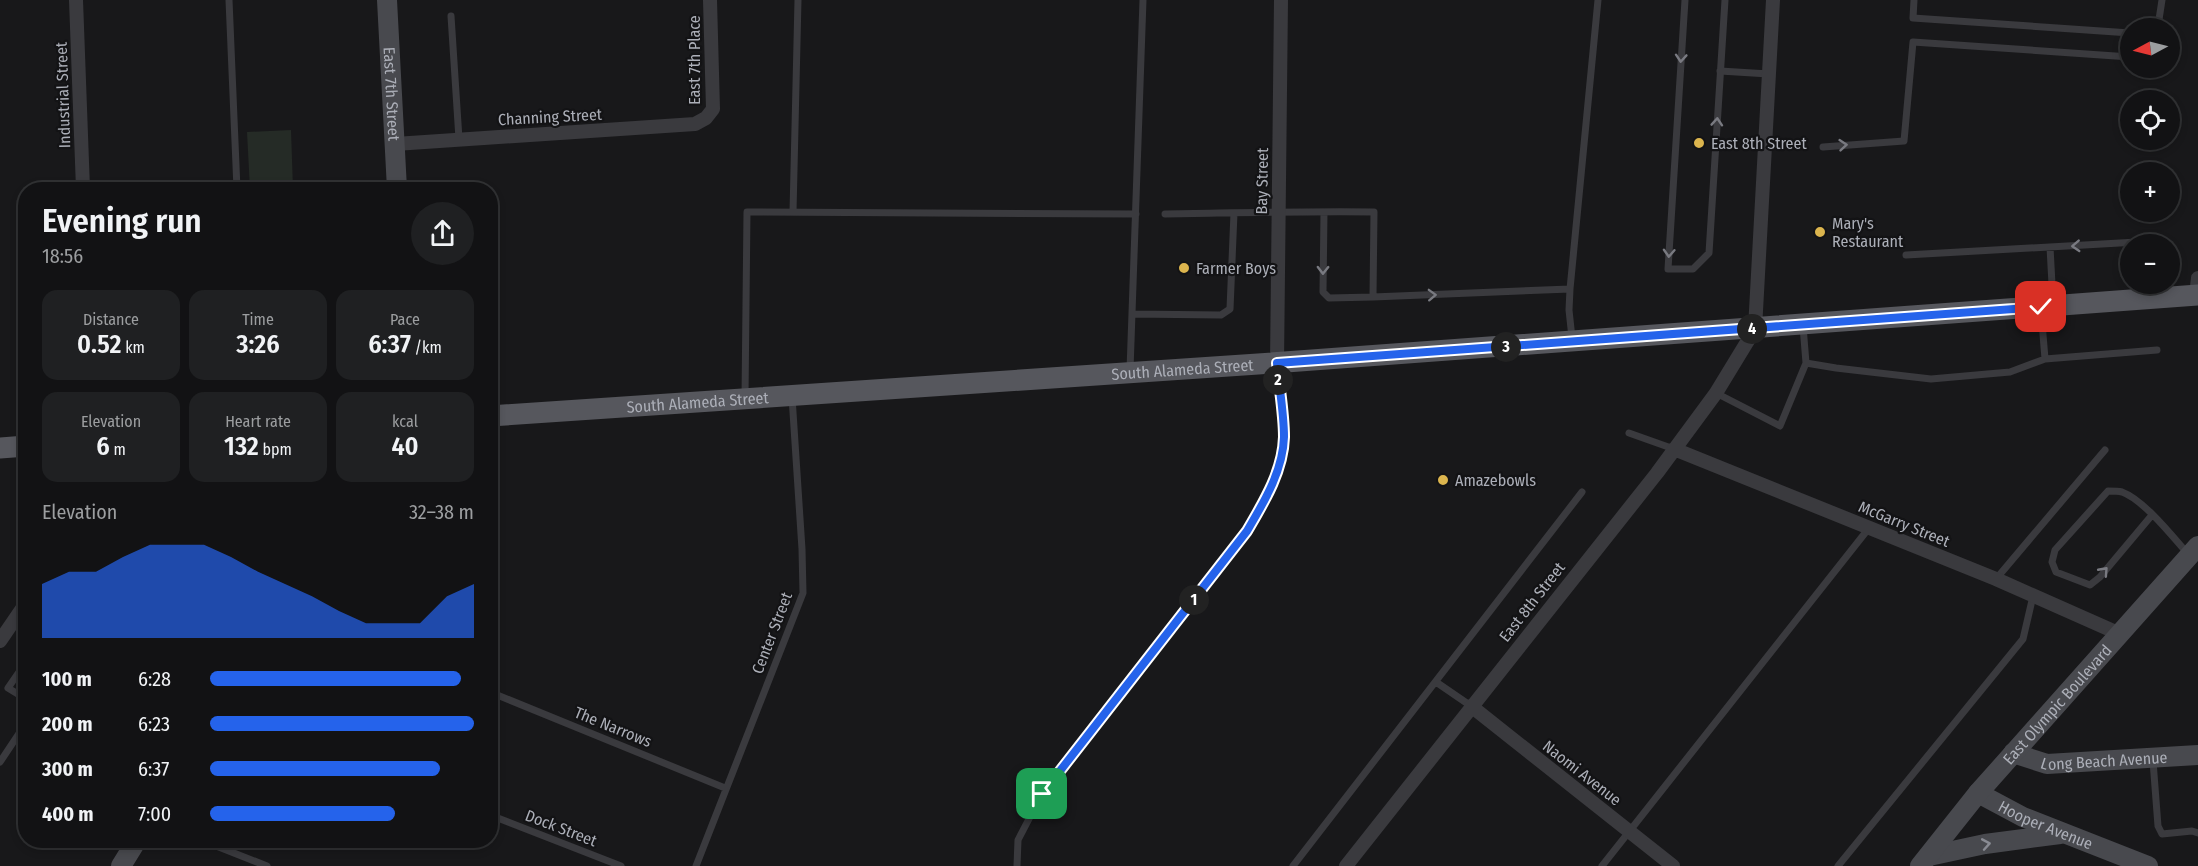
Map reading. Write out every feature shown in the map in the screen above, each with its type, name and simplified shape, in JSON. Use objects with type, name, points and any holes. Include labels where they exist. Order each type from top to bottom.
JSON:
[{"type":"main road","name":"East 7th Street","points":[[387,0],[397,182]]},
{"type":"main road","name":"South Alameda Street","points":[[498,415],[1803,325],[2047,306],[2197,289]]},
{"type":"main road","points":[[0,448],[18,447]]},
{"type":"main road","name":"East Olympic Boulevard","points":[[1924,861],[1978,793],[2194,551]]},
{"type":"main road","name":"Long Beach Avenue","points":[[2013,753],[2047,764],[2198,755]]},
{"type":"main road","name":"Hooper Avenue","points":[[1978,793],[2022,817],[2120,859],[2148,866]]},
{"type":"main road","points":[[1924,861],[1985,844],[2066,834]]},
{"type":"main road","points":[[120,866],[132,848]]},
{"type":"street","name":"Industrial Street","points":[[76,0],[83,182]]},
{"type":"street","name":"East 7th Place","points":[[706,118],[712,109],[713,94],[710,0]]},
{"type":"street","name":"Bay Street","points":[[1277,363],[1281,0]]},
{"type":"street","name":"East 8th Street","points":[[1346,866],[1674,449],[1716,393],[1755,328],[1773,0]]},
{"type":"street","name":"Channing Street","points":[[395,144],[685,126],[706,118]]},
{"type":"street","name":"McGarry Street","points":[[1674,449],[1996,579],[2120,634]]},
{"type":"street","points":[[0,641],[18,615]]},
{"type":"street","name":"Naomi Avenue","points":[[1471,706],[1673,866]]},
{"type":"lane","points":[[229,0],[237,182]]},
{"type":"lane","points":[[794,212],[798,0]]},
{"type":"lane","points":[[1130,373],[1143,0]]},
{"type":"lane","points":[[1573,342],[1569,310],[1570,289],[1598,0]]},
{"type":"lane","points":[[1684,0],[1668,269],[1693,269],[1708,253],[1725,0]]},
{"type":"lane","points":[[1914,0],[1913,18],[2120,32]]},
{"type":"lane","points":[[2159,18],[2162,0]]},
{"type":"lane","points":[[450,16],[459,139]]},
{"type":"lane","points":[[1823,147],[1904,141],[1913,42],[2120,56]]},
{"type":"lane","points":[[1720,71],[1769,74]]},
{"type":"lane","points":[[1165,214],[1279,211],[1374,212],[1373,297]]},
{"type":"lane","points":[[745,399],[747,212],[1136,214]]},
{"type":"lane","points":[[1324,212],[1323,292],[1329,298],[1570,289]]},
{"type":"lane","points":[[1132,314],[1221,315],[1230,309],[1234,213]]},
{"type":"lane","points":[[1906,255],[2120,243]]},
{"type":"lane","points":[[2044,359],[2050,247]]},
{"type":"lane","points":[[1716,393],[1780,426],[1806,363],[1803,325]]},
{"type":"lane","points":[[1806,363],[1931,379],[2010,372],[2044,359],[2157,350]]},
{"type":"lane","points":[[1017,866],[1018,840],[1042,794],[1247,531],[1261,508],[1279,466],[1284,437],[1277,363]]},
{"type":"lane","name":"Center Street","points":[[696,866],[802,593],[792,395]]},
{"type":"lane","points":[[1629,433],[1674,449]]},
{"type":"lane","points":[[1996,579],[2105,450]]},
{"type":"lane","points":[[2152,515],[2100,577],[2090,585],[2056,572],[2052,562],[2055,550],[2108,491],[2121,492],[2152,515],[2194,551]]},
{"type":"lane","points":[[1293,866],[1582,492]]},
{"type":"lane","points":[[1602,866],[1869,528]]},
{"type":"lane","points":[[1838,866],[2023,639],[2033,596]]},
{"type":"lane","points":[[18,674],[8,688],[18,694]]},
{"type":"lane","points":[[1436,682],[1471,706]]},
{"type":"lane","name":"The Narrows","points":[[498,695],[725,788]]},
{"type":"lane","points":[[0,762],[18,735]]},
{"type":"lane","points":[[2153,758],[2158,826],[2162,834],[2192,831],[2198,833]]},
{"type":"lane","name":"Dock Street","points":[[498,818],[621,866]]},
{"type":"lane","points":[[221,848],[267,866]]},
{"type":"shaded area","points":[[291,130],[293,182],[250,182],[247,132]]},
{"type":"place","name":"East 8th Street","points":[[1699,143]]},
{"type":"place","name":"Mary's Restaurant","points":[[1820,232]]},
{"type":"place","name":"Farmer Boys","points":[[1184,268]]},
{"type":"place","name":"Amazebowls","points":[[1443,480]]},
{"type":"route","points":[[1042,794],[1247,531],[1261,508],[1279,466],[1284,437],[1277,363],[2041,307]]}]
